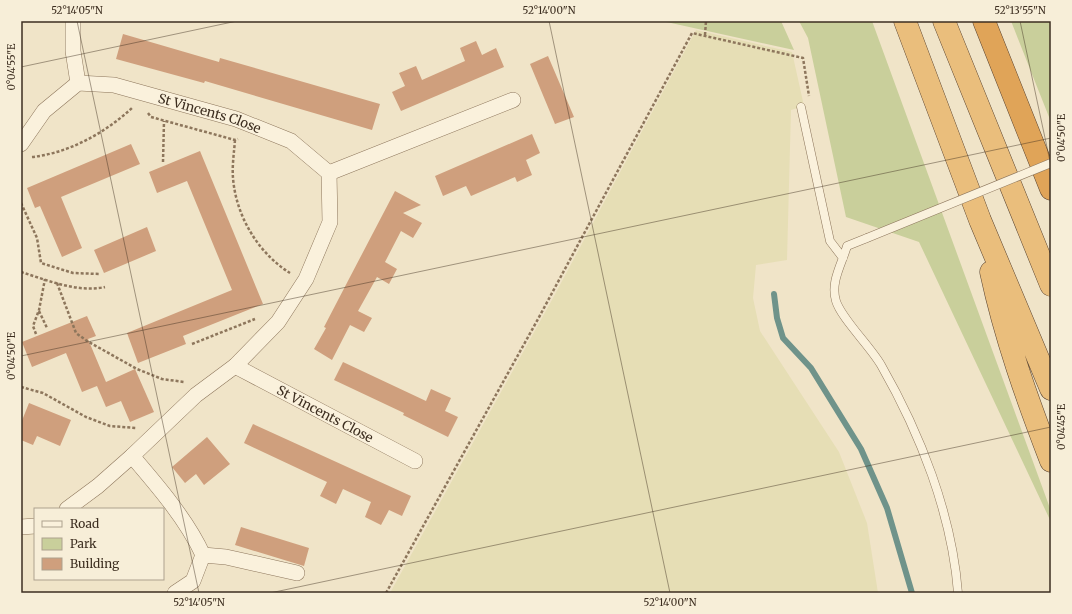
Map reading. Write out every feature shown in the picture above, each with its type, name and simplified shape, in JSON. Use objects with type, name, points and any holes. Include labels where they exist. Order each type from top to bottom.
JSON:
[{"type":"highway","points":[[905,21],[980,220],[1051,389]]},
{"type":"highway","points":[[944,21],[1051,286]]},
{"type":"highway","points":[[984,21],[1051,189]]},
{"type":"highway","points":[[980,220],[1001,319],[1051,461]]},
{"type":"street","points":[[21,144],[44,111],[78,83],[73,51],[73,21]]},
{"type":"street","name":"St Vincents Close","points":[[78,83],[114,85],[236,119],[291,141],[329,173]]},
{"type":"street","points":[[68,508],[98,486],[132,456],[196,395],[235,366],[278,322],[306,279],[330,222],[329,173],[513,100]]},
{"type":"street","name":"St Vincents Close","points":[[235,366],[416,460]]},
{"type":"street","points":[[132,456],[195,536],[203,555],[193,581],[175,593]]},
{"type":"street","points":[[21,527],[34,526]]},
{"type":"street","points":[[203,555],[226,557],[297,573]]},
{"type":"lane","points":[[801,107],[830,241],[843,258]]},
{"type":"lane","points":[[958,593],[947,529],[932,477],[918,438],[901,399],[877,357],[836,302],[833,286],[847,246],[1051,163]]},
{"type":"path","points":[[705,35],[706,21]]},
{"type":"path","points":[[386,593],[538,319],[692,33],[803,58],[810,102]]},
{"type":"path","points":[[30,158],[60,151],[100,133],[116,123],[137,104]]},
{"type":"path","points":[[144,109],[151,117],[164,121],[235,140],[240,138]]},
{"type":"path","points":[[163,162],[164,121]]},
{"type":"path","points":[[235,140],[233,178],[238,205],[246,225],[261,248],[281,267],[296,276]]},
{"type":"path","points":[[21,203],[37,238],[41,263],[73,273],[99,274]]},
{"type":"path","points":[[21,272],[57,283],[80,287],[105,287]]},
{"type":"path","points":[[36,334],[33,326],[39,310],[45,280]]},
{"type":"path","points":[[57,283],[76,333],[87,341],[137,368],[155,376],[188,383]]},
{"type":"path","points":[[39,310],[47,328]]},
{"type":"path","points":[[192,344],[257,318]]},
{"type":"path","points":[[21,387],[43,393],[86,417],[110,426],[138,428]]},
{"type":"shaded area","points":[[696,30],[792,52],[804,106],[791,110],[787,260],[756,265],[753,298],[760,331],[839,452],[867,523],[878,593],[390,593],[553,298]]},
{"type":"green space","points":[[662,21],[781,21],[794,50]]},
{"type":"green space","points":[[799,21],[872,21],[1051,511],[1051,522],[919,242],[846,217],[808,38]]},
{"type":"green space","points":[[1011,21],[1051,21],[1051,122]]},
{"type":"building","points":[[123,34],[219,62],[220,58],[380,104],[372,130],[205,81],[204,83],[116,59]]},
{"type":"building","points":[[476,41],[482,55],[496,48],[504,67],[401,111],[392,92],[405,86],[399,73],[416,66],[422,80],[465,61],[460,48]]},
{"type":"building","points":[[548,56],[574,117],[555,124],[530,64]]},
{"type":"building","points":[[532,134],[540,153],[526,160],[532,175],[517,182],[515,177],[471,196],[466,186],[443,196],[435,176]]},
{"type":"building","points":[[131,144],[140,164],[61,197],[82,248],[62,257],[40,206],[35,208],[27,188]]},
{"type":"building","points":[[200,151],[263,304],[183,336],[186,344],[138,363],[127,333],[232,290],[187,181],[157,193],[149,172]]},
{"type":"building","points":[[395,191],[421,205],[403,213],[422,223],[413,238],[401,231],[385,262],[397,269],[389,284],[377,277],[358,311],[372,318],[364,332],[350,325],[332,360],[314,349]]},
{"type":"building","points":[[147,227],[156,251],[104,273],[94,250]]},
{"type":"building","points":[[87,316],[96,336],[88,339],[106,382],[135,369],[154,412],[130,422],[121,401],[106,407],[97,386],[82,392],[66,353],[32,367],[22,342]]},
{"type":"building","points":[[343,362],[426,401],[431,389],[451,398],[445,411],[458,417],[448,437],[403,415],[404,413],[334,380]]},
{"type":"building","points":[[29,403],[71,420],[60,446],[37,436],[33,445],[21,440],[21,423]]},
{"type":"building","points":[[253,424],[411,496],[402,516],[389,510],[381,525],[365,517],[371,502],[343,489],[336,504],[320,496],[327,482],[244,443]]},
{"type":"building","points":[[207,437],[230,464],[204,485],[196,474],[185,483],[172,467]]},
{"type":"building","points":[[241,527],[309,548],[304,566],[235,545]]},
{"type":"waterway","points":[[774,294],[777,318],[783,338],[811,368],[861,449],[887,508],[912,593]]}]
